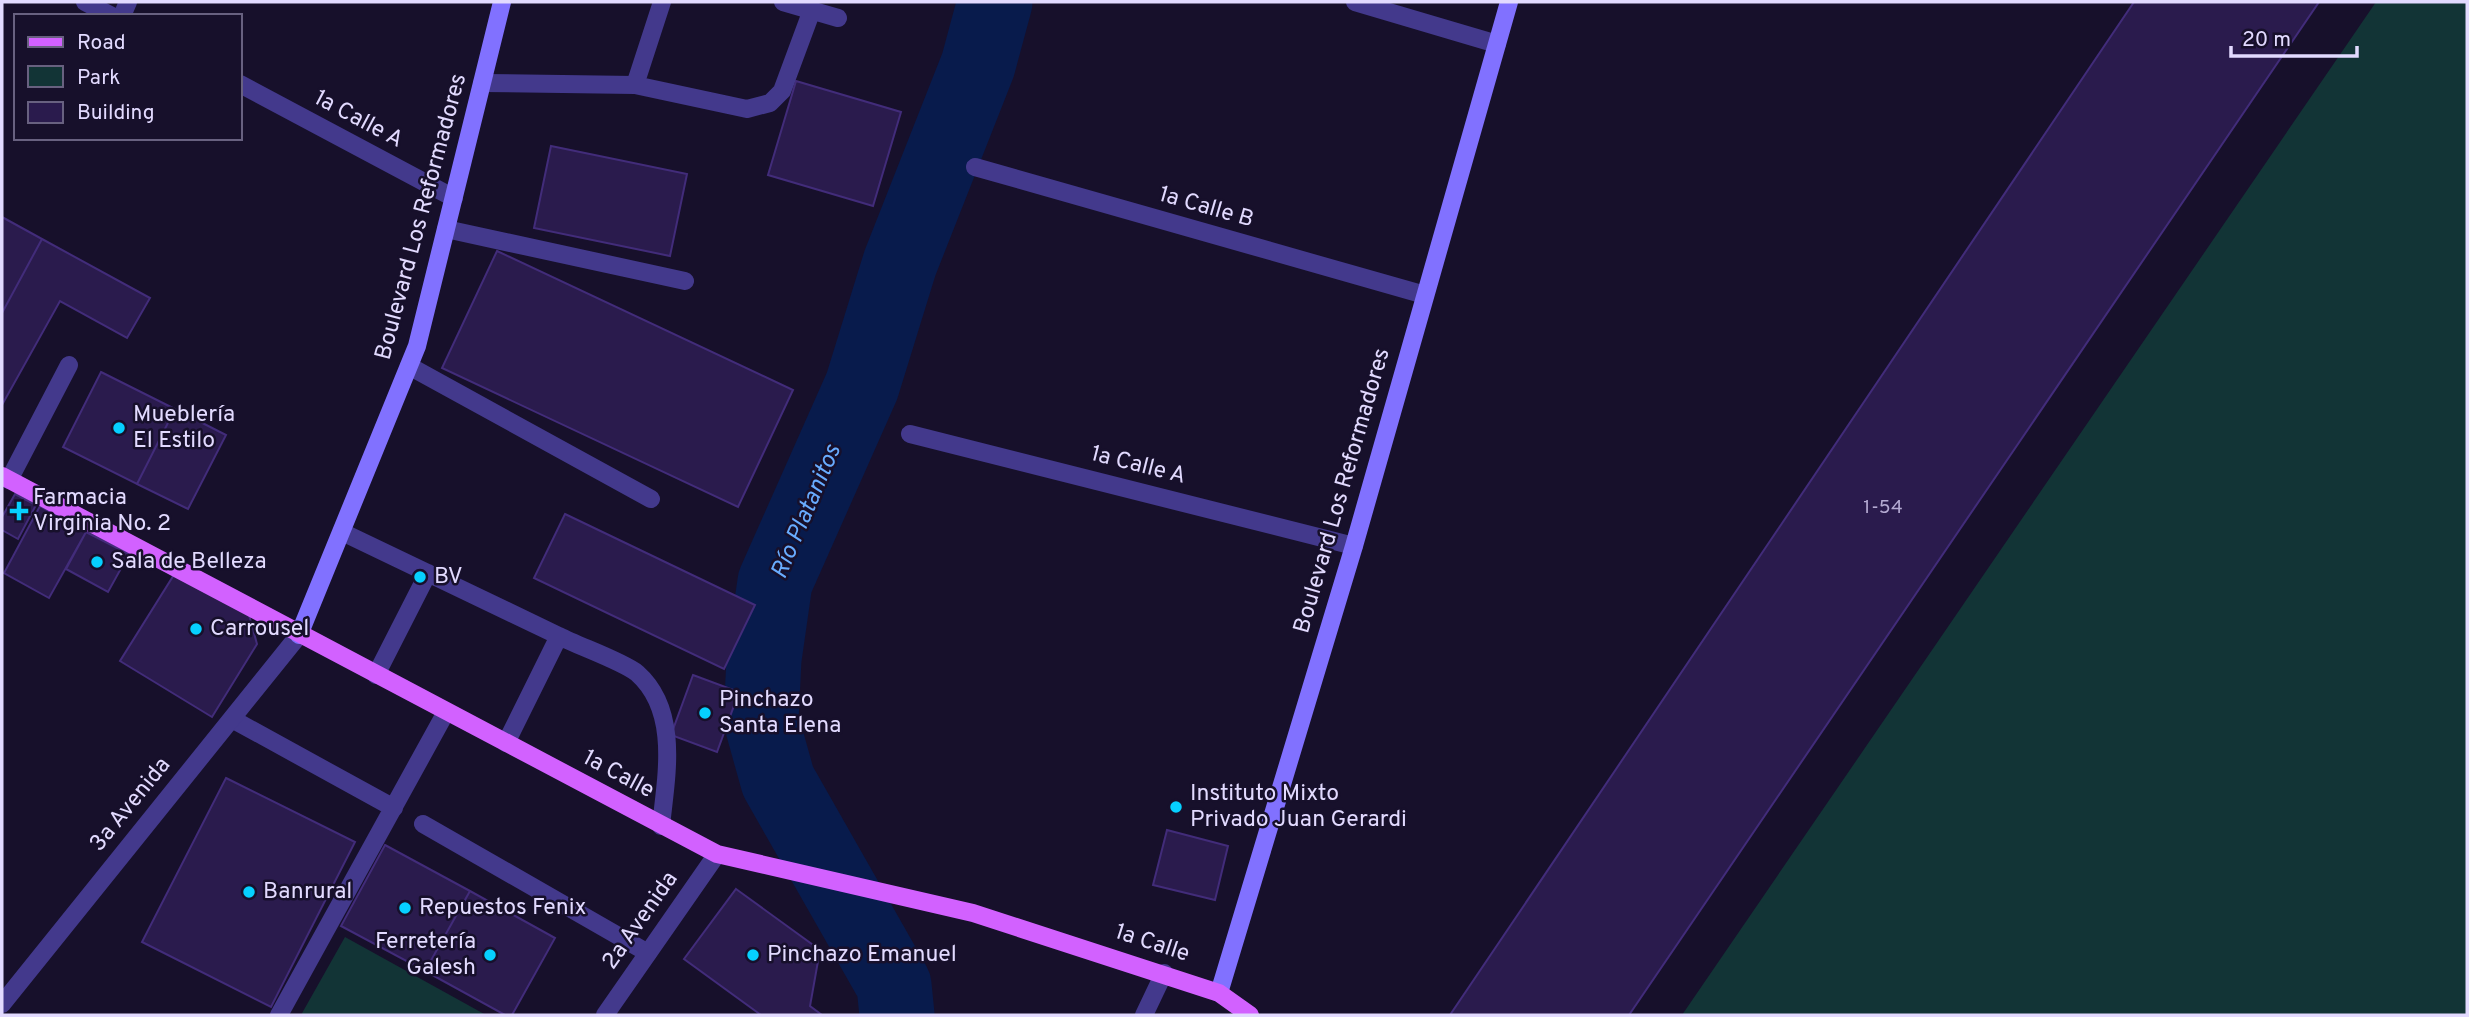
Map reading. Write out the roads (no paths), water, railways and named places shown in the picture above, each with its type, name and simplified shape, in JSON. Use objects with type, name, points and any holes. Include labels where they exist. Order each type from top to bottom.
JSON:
[{"type":"main road","name":"Boulevard Los Reformadores","points":[[299,635],[417,346],[502,2]]},
{"type":"main road","name":"Boulevard Los Reformadores","points":[[1219,993],[1354,546],[1509,2]]},
{"type":"main road","name":"1a Calle","points":[[5,478],[717,854],[973,913],[1219,993],[1250,1015]]},
{"type":"street","points":[[85,2],[108,14]]},
{"type":"street","points":[[635,85],[662,2]]},
{"type":"street","points":[[783,2],[838,18]]},
{"type":"street","points":[[1355,2],[1497,44]]},
{"type":"street","points":[[482,83],[635,85],[747,109],[770,103],[782,91],[812,10]]},
{"type":"street","name":"1a Calle A","points":[[242,85],[454,198]]},
{"type":"street","name":"1a Calle B","points":[[975,167],[1425,295]]},
{"type":"street","points":[[446,229],[685,281]]},
{"type":"street","points":[[5,478],[69,365]]},
{"type":"street","points":[[409,366],[652,499]]},
{"type":"street","name":"1a Calle A","points":[[910,435],[1354,546]]},
{"type":"street","points":[[342,532],[636,673],[652,693],[663,717],[668,751],[661,826]]},
{"type":"street","points":[[376,675],[428,573]]},
{"type":"street","name":"3a Avenida","points":[[2,1004],[299,635]]},
{"type":"street","points":[[506,743],[559,636]]},
{"type":"street","points":[[279,1015],[446,712]]},
{"type":"street","points":[[232,719],[394,808]]},
{"type":"street","points":[[423,824],[648,953]]},
{"type":"street","name":"2a Avenida","points":[[605,1015],[717,854]]},
{"type":"street","points":[[1144,1015],[1164,973]]},
{"type":"waterway","name":"Río Platanitos","points":[[897,1015],[894,985],[778,781],[761,720],[764,659],[775,582],[862,386],[900,263],[978,65],[995,2]]},
{"type":"place","name":"Mueblería El Estilo","points":[[119,428]]},
{"type":"place","name":"Farmacia Virginia No. 2","points":[[19,511]]},
{"type":"place","name":"Sala de Belleza","points":[[97,562]]},
{"type":"place","name":"BV","points":[[420,577]]},
{"type":"place","name":"Carrousel","points":[[196,629]]},
{"type":"place","name":"Pinchazo Santa Elena","points":[[705,713]]},
{"type":"place","name":"Instituto Mixto Privado Juan Gerardi","points":[[1176,807]]},
{"type":"place","name":"Banrural","points":[[249,892]]},
{"type":"place","name":"Repuestos Fenix","points":[[405,908]]},
{"type":"place","name":"Ferretería Galesh","points":[[490,955]]},
{"type":"place","name":"Pinchazo Emanuel","points":[[753,955]]}]
